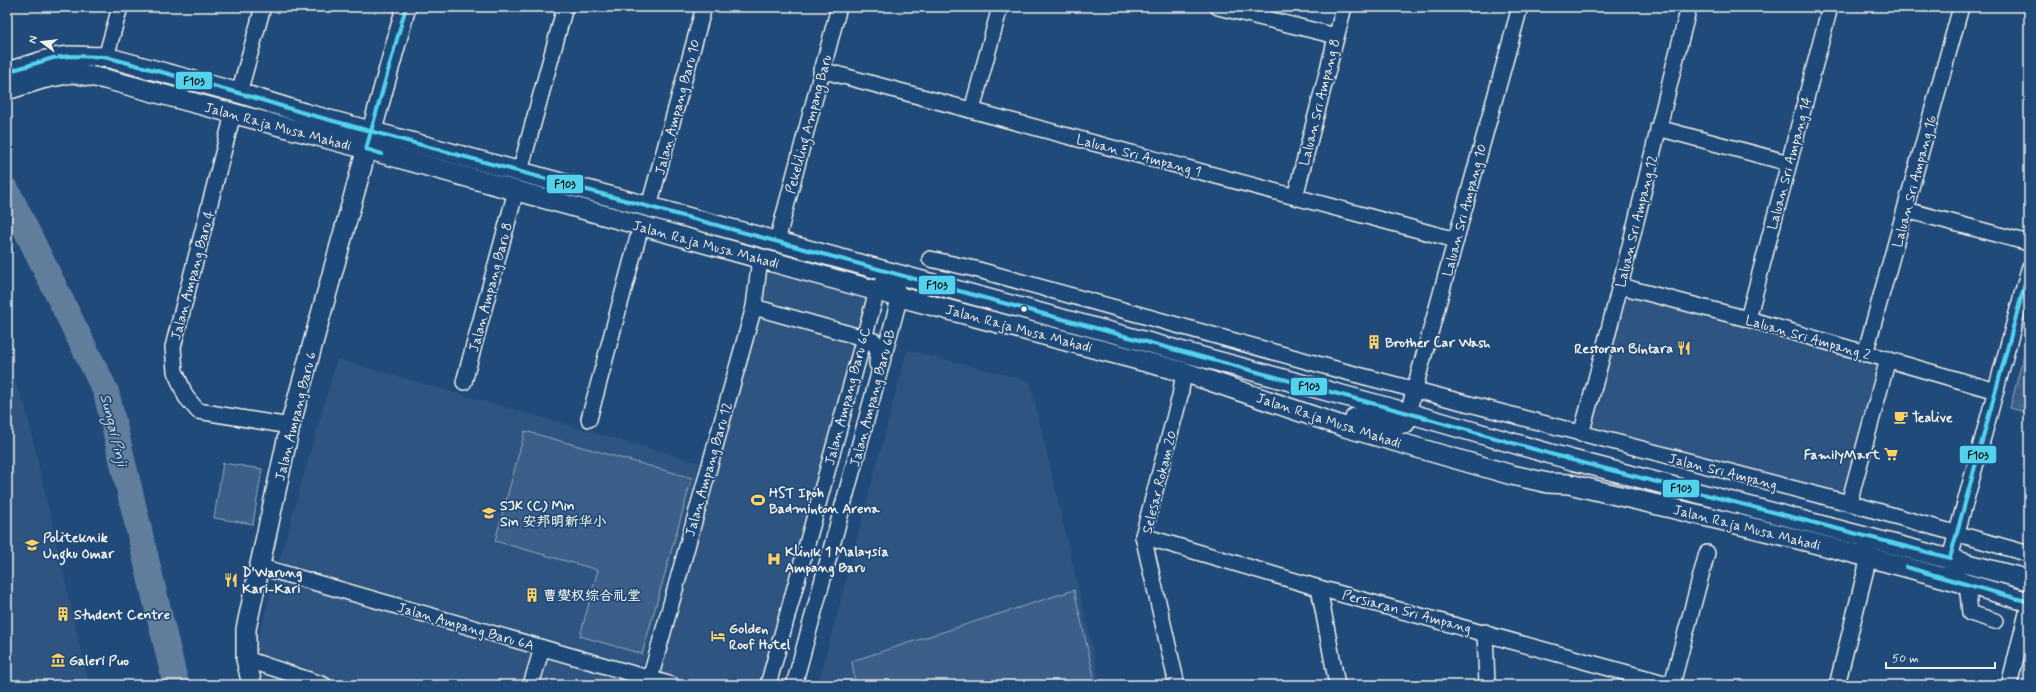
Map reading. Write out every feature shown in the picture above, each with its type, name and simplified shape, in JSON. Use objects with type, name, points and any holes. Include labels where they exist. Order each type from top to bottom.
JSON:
[{"type":"main road","points":[[371,131],[406,7]]},
{"type":"main road","name":"Jalan Raja Musa Mahadi","points":[[7,72],[53,58],[70,56],[106,58],[239,93],[304,113],[777,241],[1407,418],[1950,558],[2029,580]]},
{"type":"main road","name":"Jalan Raja Musa Mahadi","points":[[7,90],[42,79],[72,73],[104,79],[876,291],[900,296],[1184,372],[1286,408],[1512,475],[1548,483],[1569,484],[1717,518],[1967,583],[2029,603]]},
{"type":"main road","name":"Jalan Ampang Baru 6","points":[[252,685],[246,659],[246,629],[290,426],[371,131]]},
{"type":"main road","points":[[1184,372],[1364,420],[1393,425],[1407,418]]},
{"type":"main road","points":[[1407,418],[1406,429],[1412,434],[1533,470],[1569,484]]},
{"type":"street","points":[[106,58],[120,7]]},
{"type":"street","points":[[239,93],[263,7]]},
{"type":"street","points":[[520,171],[565,7]]},
{"type":"street","name":"Jalan Ampang Baru 10","points":[[649,206],[704,7]]},
{"type":"street","name":"Pekeliling Ampang Baru","points":[[777,241],[839,7]]},
{"type":"street","points":[[972,110],[1000,7]]},
{"type":"street","points":[[1218,7],[1336,36]]},
{"type":"street","name":"Laluan Sri Ampang 8","points":[[1295,197],[1344,7]]},
{"type":"street","name":"Laluan Sri Ampang 10","points":[[1407,418],[1520,7]]},
{"type":"street","name":"Laluan Sri Ampang 12","points":[[1581,434],[1602,363],[1658,128],[1689,7]]},
{"type":"street","name":"Laluan Sri Ampang 14","points":[[1748,319],[1830,7]]},
{"type":"street","name":"Laluan Sri Ampang 16","points":[[1865,354],[1961,7]]},
{"type":"street","name":"Laluan Sri Ampang 1","points":[[822,70],[1456,240]]},
{"type":"street","name":"Jalan Ampang Baru 4","points":[[233,114],[173,347],[175,371],[186,397],[198,411],[290,426]]},
{"type":"street","points":[[1658,128],[1789,163]]},
{"type":"street","name":"Jalan Ampang Baru 8","points":[[464,382],[516,191]]},
{"type":"street","points":[[1906,210],[2029,243]]},
{"type":"street","points":[[588,419],[641,226]]},
{"type":"street","name":"Jalan Ampang Baru 12","points":[[650,679],[754,307],[760,258]]},
{"type":"street","name":"Jalan Sri Ampang","points":[[930,259],[1415,390],[1849,503],[2029,554]]},
{"type":"street","points":[[1995,621],[1970,613],[1967,583],[1953,574],[1950,569],[1950,558],[2029,270]]},
{"type":"street","points":[[889,272],[900,296]]},
{"type":"street","name":"Jalan Ampang Baru 6C","points":[[768,685],[876,291],[889,272]]},
{"type":"street","name":"Laluan Sri Ampang 2","points":[[1620,286],[1748,319],[1996,391]]},
{"type":"street","name":"Jalan Ampang Baru 6B","points":[[794,685],[900,296]]},
{"type":"street","points":[[754,307],[864,336],[874,341],[878,352],[872,398]]},
{"type":"street","points":[[1849,503],[1888,359]]},
{"type":"street","name":"Selesar Rokam 20","points":[[1177,685],[1142,536],[1180,396],[1184,372]]},
{"type":"street","name":"Persiaran Sri Ampang","points":[[1142,536],[1319,588],[1672,684]]},
{"type":"street","points":[[1837,685],[1869,557],[1865,537]]},
{"type":"street","points":[[1672,684],[1707,554]]},
{"type":"street","name":"Jalan Ampang Baru 6A","points":[[260,567],[672,685]]},
{"type":"street","points":[[1319,588],[1337,685]]},
{"type":"street","points":[[2008,685],[2029,603]]},
{"type":"street","points":[[1485,632],[1486,685]]},
{"type":"street","points":[[531,685],[542,648]]},
{"type":"street","points":[[246,659],[324,685]]},
{"type":"shaded area","points":[[760,267],[882,301],[774,685],[351,685],[253,657],[277,571],[646,674]]},
{"type":"shaded area","points":[[1621,288],[1888,360],[1849,506],[1581,434]]},
{"type":"shaded area","points":[[907,350],[1030,381],[1101,685],[818,685]]},
{"type":"shaded area","name":"SJK (C) Min Sin 安邦明新华小","points":[[337,359],[700,463],[642,666],[279,562]]},
{"type":"shaded area","name":"Politeknik Ungku Omar","points":[[7,364],[25,405],[89,685],[7,685]]},
{"type":"shaded area","points":[[2029,603],[2029,685],[2007,685]]},
{"type":"green space","points":[[2029,335],[2029,413],[2010,408]]},
{"type":"green space","points":[[525,431],[692,478],[642,654],[580,636],[598,570],[495,541]]},
{"type":"green space","points":[[223,463],[262,469],[253,524],[214,518]]},
{"type":"green space","points":[[1074,590],[1096,685],[855,685],[852,661]]},
{"type":"waterway","name":"Sungai Pinji","points":[[7,191],[106,392],[176,685]]},
{"type":"transit line","name":"F103","points":[[382,154],[366,149],[406,7]]},
{"type":"transit line","name":"F103","points":[[7,72],[53,58],[70,56],[106,57],[239,93],[304,113],[1408,413],[1572,460],[1950,558],[2029,269]]},
{"type":"transit line","name":"F103","points":[[1906,567],[2029,602]]},
{"type":"place","name":"Brother Car Wash","points":[[1374,342]]},
{"type":"place","name":"Restoran Bintara","points":[[1684,348]]},
{"type":"place","name":"Tealive","points":[[1901,417]]},
{"type":"place","name":"FamilyMart","points":[[1891,454]]},
{"type":"place","name":"HST Ipoh Badminton Arena","points":[[758,500]]},
{"type":"place","name":"SJK (C) Min Sin 安邦明新华小","points":[[489,513]]},
{"type":"place","name":"Politeknik Ungku Omar","points":[[32,545]]},
{"type":"place","name":"Klinik 1 Malaysia Ampang Baru","points":[[774,559]]},
{"type":"place","name":"D'Warung Kari-Kari","points":[[231,580]]},
{"type":"place","name":"曹燮权综合礼堂","points":[[532,595]]},
{"type":"place","name":"Student Centre","points":[[63,614]]},
{"type":"place","name":"Golden Roof Hotel","points":[[718,636]]},
{"type":"place","name":"Galeri Puo","points":[[58,660]]}]
